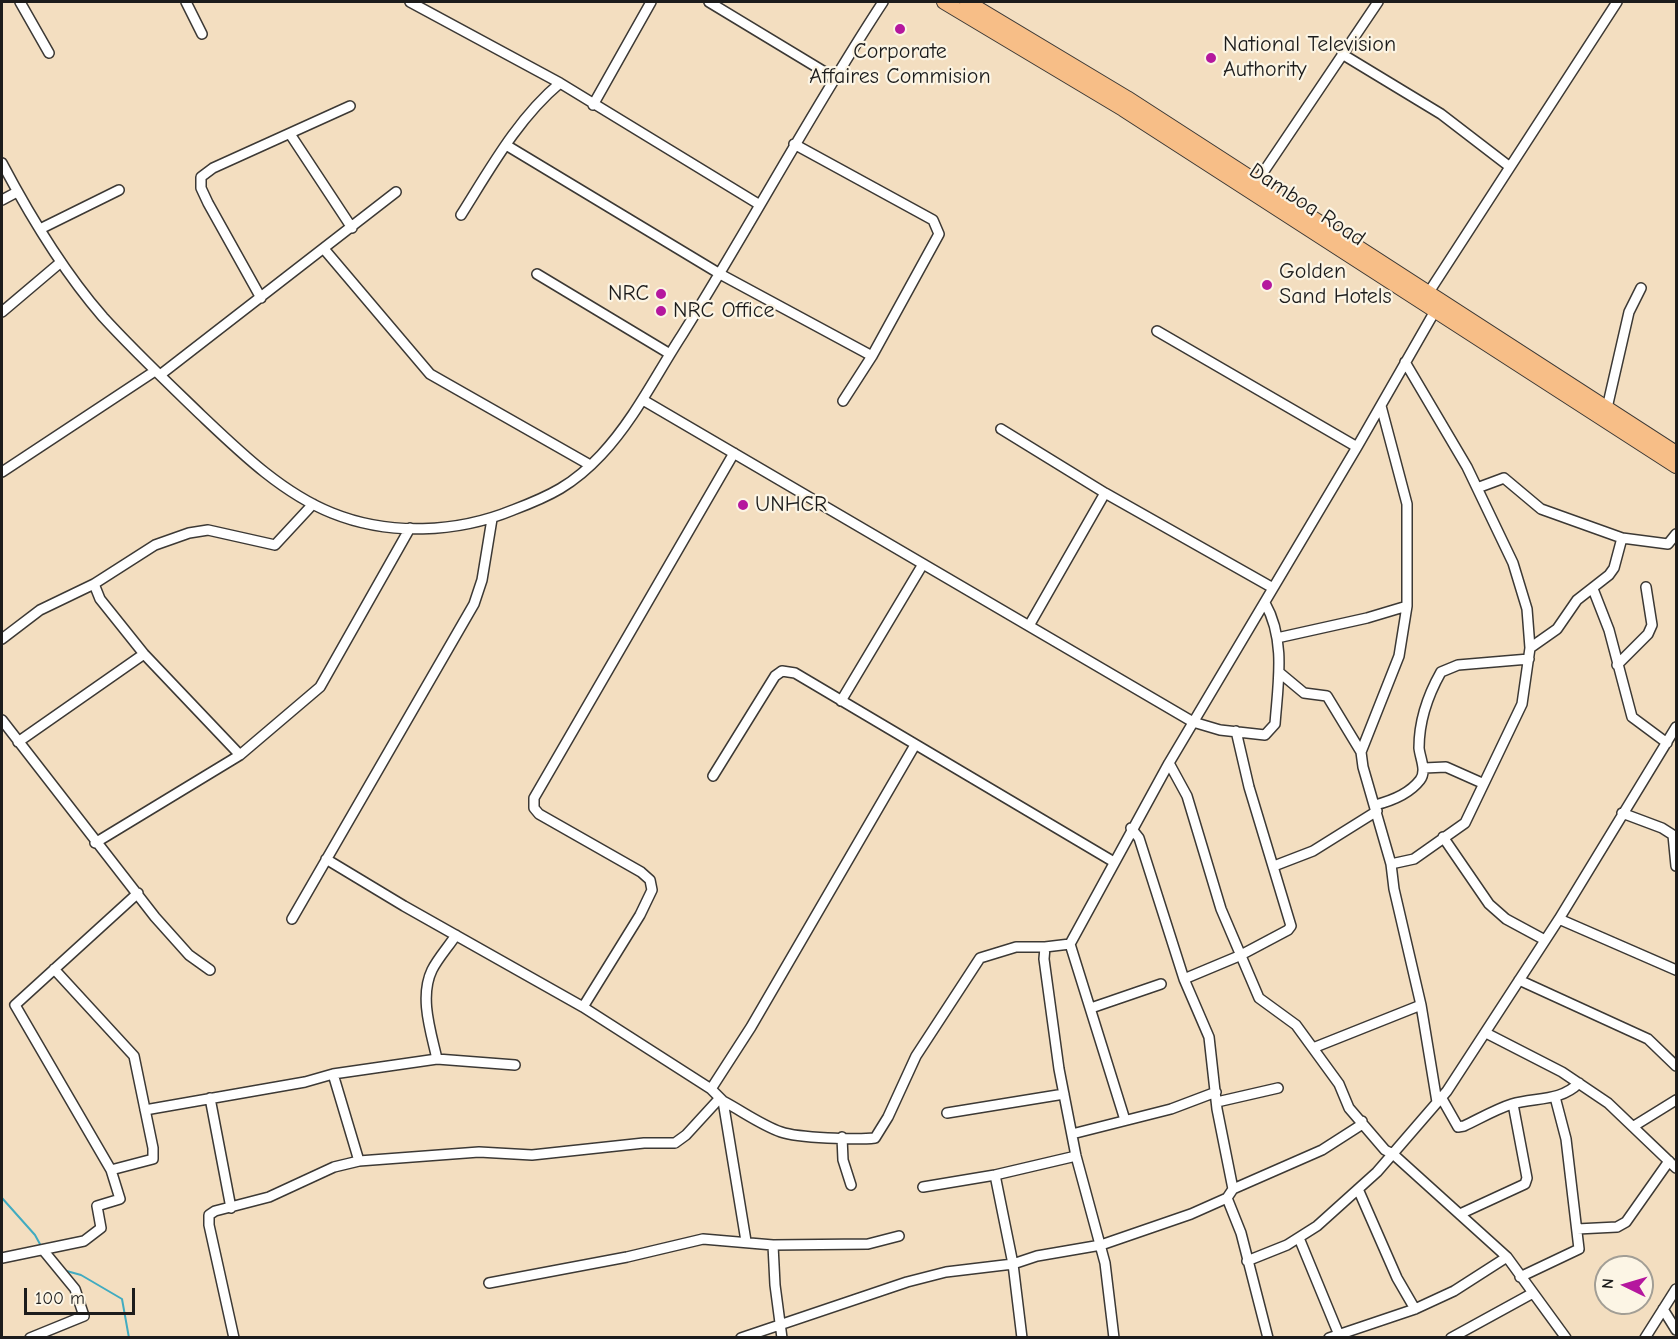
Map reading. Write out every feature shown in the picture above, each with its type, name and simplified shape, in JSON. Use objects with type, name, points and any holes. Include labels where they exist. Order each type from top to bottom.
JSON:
[{"type":"main road","name":"Damboa Road","points":[[944,2],[1429,292],[1677,453]]},
{"type":"main road","name":"Damboa Road","points":[[967,2],[1127,98],[1253,188],[1435,311],[1677,466]]},
{"type":"street","points":[[20,2],[48,52]]},
{"type":"street","points":[[186,2],[202,34]]},
{"type":"street","points":[[410,2],[560,83],[760,205]]},
{"type":"street","points":[[593,105],[651,2]]},
{"type":"street","points":[[709,2],[833,77]]},
{"type":"street","points":[[2,163],[17,192],[61,262],[102,315],[234,447],[288,489],[314,504],[359,522],[410,528],[455,526],[492,519],[558,492],[602,454],[643,400],[720,274],[833,77],[883,2]]},
{"type":"street","points":[[1253,188],[1378,2]]},
{"type":"street","points":[[1429,292],[1617,2]]},
{"type":"street","points":[[1342,54],[1441,114],[1510,167]]},
{"type":"street","points":[[461,215],[506,145],[544,96],[560,83]]},
{"type":"street","points":[[261,298],[208,203],[201,188],[201,177],[213,168],[350,106]]},
{"type":"street","points":[[290,134],[352,228]]},
{"type":"street","points":[[794,144],[933,220],[938,228],[939,234],[872,356],[843,401]]},
{"type":"street","points":[[506,145],[720,274],[872,356]]},
{"type":"street","points":[[40,229],[119,190]]},
{"type":"street","points":[[2,200],[17,192]]},
{"type":"street","points":[[2,472],[158,373],[261,298],[278,281],[352,228],[396,192]]},
{"type":"street","points":[[324,249],[430,374],[590,465]]},
{"type":"street","points":[[2,312],[61,262]]},
{"type":"street","points":[[537,274],[670,354]]},
{"type":"street","points":[[1607,408],[1629,312],[1641,288]]},
{"type":"street","points":[[1125,1120],[1070,944],[1131,828],[1169,762],[1358,447],[1435,311]]},
{"type":"street","points":[[1157,331],[1358,447]]},
{"type":"street","points":[[1391,864],[1414,859],[1465,823],[1482,783],[1512,729],[1522,704],[1530,648],[1523,593],[1514,563],[1477,488],[1405,362]]},
{"type":"street","points":[[643,400],[1030,624],[1193,722],[1220,730],[1265,735],[1275,724],[1280,673],[1273,618],[1265,603]]},
{"type":"street","points":[[1361,752],[1400,657],[1407,606],[1407,504],[1381,406]]},
{"type":"street","points":[[1001,429],[1105,493],[1273,588]]},
{"type":"street","points":[[583,1007],[640,915],[652,890],[650,880],[540,814],[534,808],[534,798],[734,453]]},
{"type":"street","points":[[1477,488],[1504,478],[1541,509],[1622,538],[1668,544],[1677,534]]},
{"type":"street","points":[[1030,624],[1105,493]]},
{"type":"street","points":[[2,639],[40,610],[94,584],[155,545],[189,533],[208,530],[275,545],[314,504]]},
{"type":"street","points":[[292,919],[474,604],[482,580],[492,519]]},
{"type":"street","points":[[96,843],[240,755],[320,687],[410,528]]},
{"type":"street","points":[[1530,648],[1557,629],[1577,600],[1593,589],[1614,568],[1622,538]]},
{"type":"street","points":[[841,701],[923,564]]},
{"type":"street","points":[[94,584],[100,599],[144,654],[240,755]]},
{"type":"street","points":[[1617,665],[1648,634],[1652,625],[1646,587]]},
{"type":"street","points":[[1593,589],[1609,630],[1632,717],[1667,743]]},
{"type":"street","points":[[1277,638],[1367,618],[1407,606]]},
{"type":"street","points":[[18,742],[144,654]]},
{"type":"street","points":[[1274,866],[1313,851],[1420,779],[1424,768],[1419,747],[1422,718],[1441,672],[1458,664],[1528,659]]},
{"type":"street","points":[[713,776],[775,676],[782,671],[795,673],[1114,862]]},
{"type":"street","points":[[1280,673],[1304,693],[1327,696],[1361,752],[1365,777],[1391,864],[1394,889],[1421,1005],[1439,1100],[1458,1127],[1513,1104],[1555,1097],[1571,1091],[1579,1083]]},
{"type":"street","points":[[2,720],[96,843],[189,955],[210,970]]},
{"type":"street","points":[[1247,1261],[1299,1238],[1358,1189],[1393,1154],[1439,1100],[1486,1033],[1543,939],[1559,919],[1622,813],[1677,727]]},
{"type":"street","points":[[1184,979],[1239,956],[1288,930],[1291,926],[1249,787],[1236,730]]},
{"type":"street","points":[[711,1089],[751,1027],[915,745]]},
{"type":"street","points":[[1169,762],[1187,796],[1221,909],[1239,956],[1259,998],[1296,1025],[1339,1084],[1349,1108],[1385,1150],[1393,1154],[1507,1257],[1566,1338]]},
{"type":"street","points":[[1424,768],[1446,767],[1482,783]]},
{"type":"street","points":[[1622,813],[1669,831],[1673,835],[1677,866]]},
{"type":"street","points":[[1131,828],[1139,838],[1147,859],[1184,979],[1209,1037],[1230,1194],[1268,1338]]},
{"type":"street","points":[[1443,837],[1489,904],[1506,919],[1543,939]]},
{"type":"street","points":[[326,859],[583,1007],[711,1089],[721,1100],[783,1133],[842,1137],[855,1141],[875,1138],[888,1117],[916,1056],[980,958],[1016,947],[1070,944]]},
{"type":"street","points":[[2,1258],[84,1241],[101,1228],[97,1206],[120,1199],[111,1170],[15,1005],[138,893]]},
{"type":"street","points":[[1559,919],[1677,970]]},
{"type":"street","points":[[437,1059],[427,1015],[427,989],[432,970],[456,935]]},
{"type":"street","points":[[1045,947],[1049,1000],[1064,1094],[1076,1156],[1101,1245],[1114,1338]]},
{"type":"street","points":[[54,969],[134,1056],[146,1110],[153,1160],[111,1170]]},
{"type":"street","points":[[1519,980],[1648,1039],[1677,1066]]},
{"type":"street","points":[[1091,1008],[1161,984]]},
{"type":"street","points":[[1313,1048],[1421,1005]]},
{"type":"street","points":[[1486,1033],[1579,1083],[1608,1103],[1677,1168]]},
{"type":"street","points":[[146,1110],[305,1082],[333,1074],[437,1059],[515,1065]]},
{"type":"street","points":[[333,1074],[359,1161]]},
{"type":"street","points":[[1072,1134],[1216,1097],[1278,1088]]},
{"type":"street","points":[[948,1113],[1064,1094]]},
{"type":"street","points":[[1520,1277],[1579,1249],[1566,1139],[1555,1097]]},
{"type":"street","points":[[210,1098],[231,1208]]},
{"type":"street","points":[[234,1338],[209,1225],[209,1215],[269,1197],[334,1167],[359,1161],[478,1152],[532,1155],[644,1143],[675,1143],[721,1100]]},
{"type":"street","points":[[721,1100],[746,1240]]},
{"type":"street","points":[[1634,1126],[1677,1100]]},
{"type":"street","points":[[1460,1214],[1525,1184],[1527,1178],[1513,1104]]},
{"type":"street","points":[[741,1338],[907,1282],[946,1272],[1012,1264],[1037,1256],[1101,1245],[1180,1218],[1322,1150],[1361,1125],[1362,1121]]},
{"type":"street","points":[[842,1137],[843,1160],[851,1185]]},
{"type":"street","points":[[923,1187],[995,1175],[1076,1156]]},
{"type":"street","points":[[1577,1229],[1617,1227],[1626,1222],[1669,1161]]},
{"type":"street","points":[[995,1175],[1012,1264],[1019,1337]]},
{"type":"street","points":[[1358,1189],[1393,1269],[1415,1309]]},
{"type":"street","points":[[489,1283],[627,1257],[703,1239],[746,1240],[773,1245],[868,1244],[899,1236]]},
{"type":"street","points":[[1299,1238],[1341,1335],[1415,1309],[1454,1291],[1507,1257]]},
{"type":"street","points":[[773,1245],[778,1324],[782,1338]]},
{"type":"street","points":[[30,1338],[84,1316],[75,1289],[43,1250]]},
{"type":"street","points":[[1645,1338],[1677,1289]]},
{"type":"street","points":[[1451,1338],[1533,1293]]},
{"type":"street","points":[[1663,1309],[1677,1330]]},
{"type":"waterway","points":[[2,1198],[35,1235],[41,1246]]},
{"type":"waterway","points":[[63,1270],[81,1275],[122,1299],[129,1338]]},
{"type":"place","name":"Corporate Affaires Commision","points":[[900,29]]},
{"type":"place","name":"National Television Authority","points":[[1211,58]]},
{"type":"place","name":"Golden Sand Hotels","points":[[1267,285]]},
{"type":"place","name":"NRC","points":[[661,294]]},
{"type":"place","name":"NRC Office","points":[[661,311]]},
{"type":"place","name":"UNHCR","points":[[743,505]]}]
